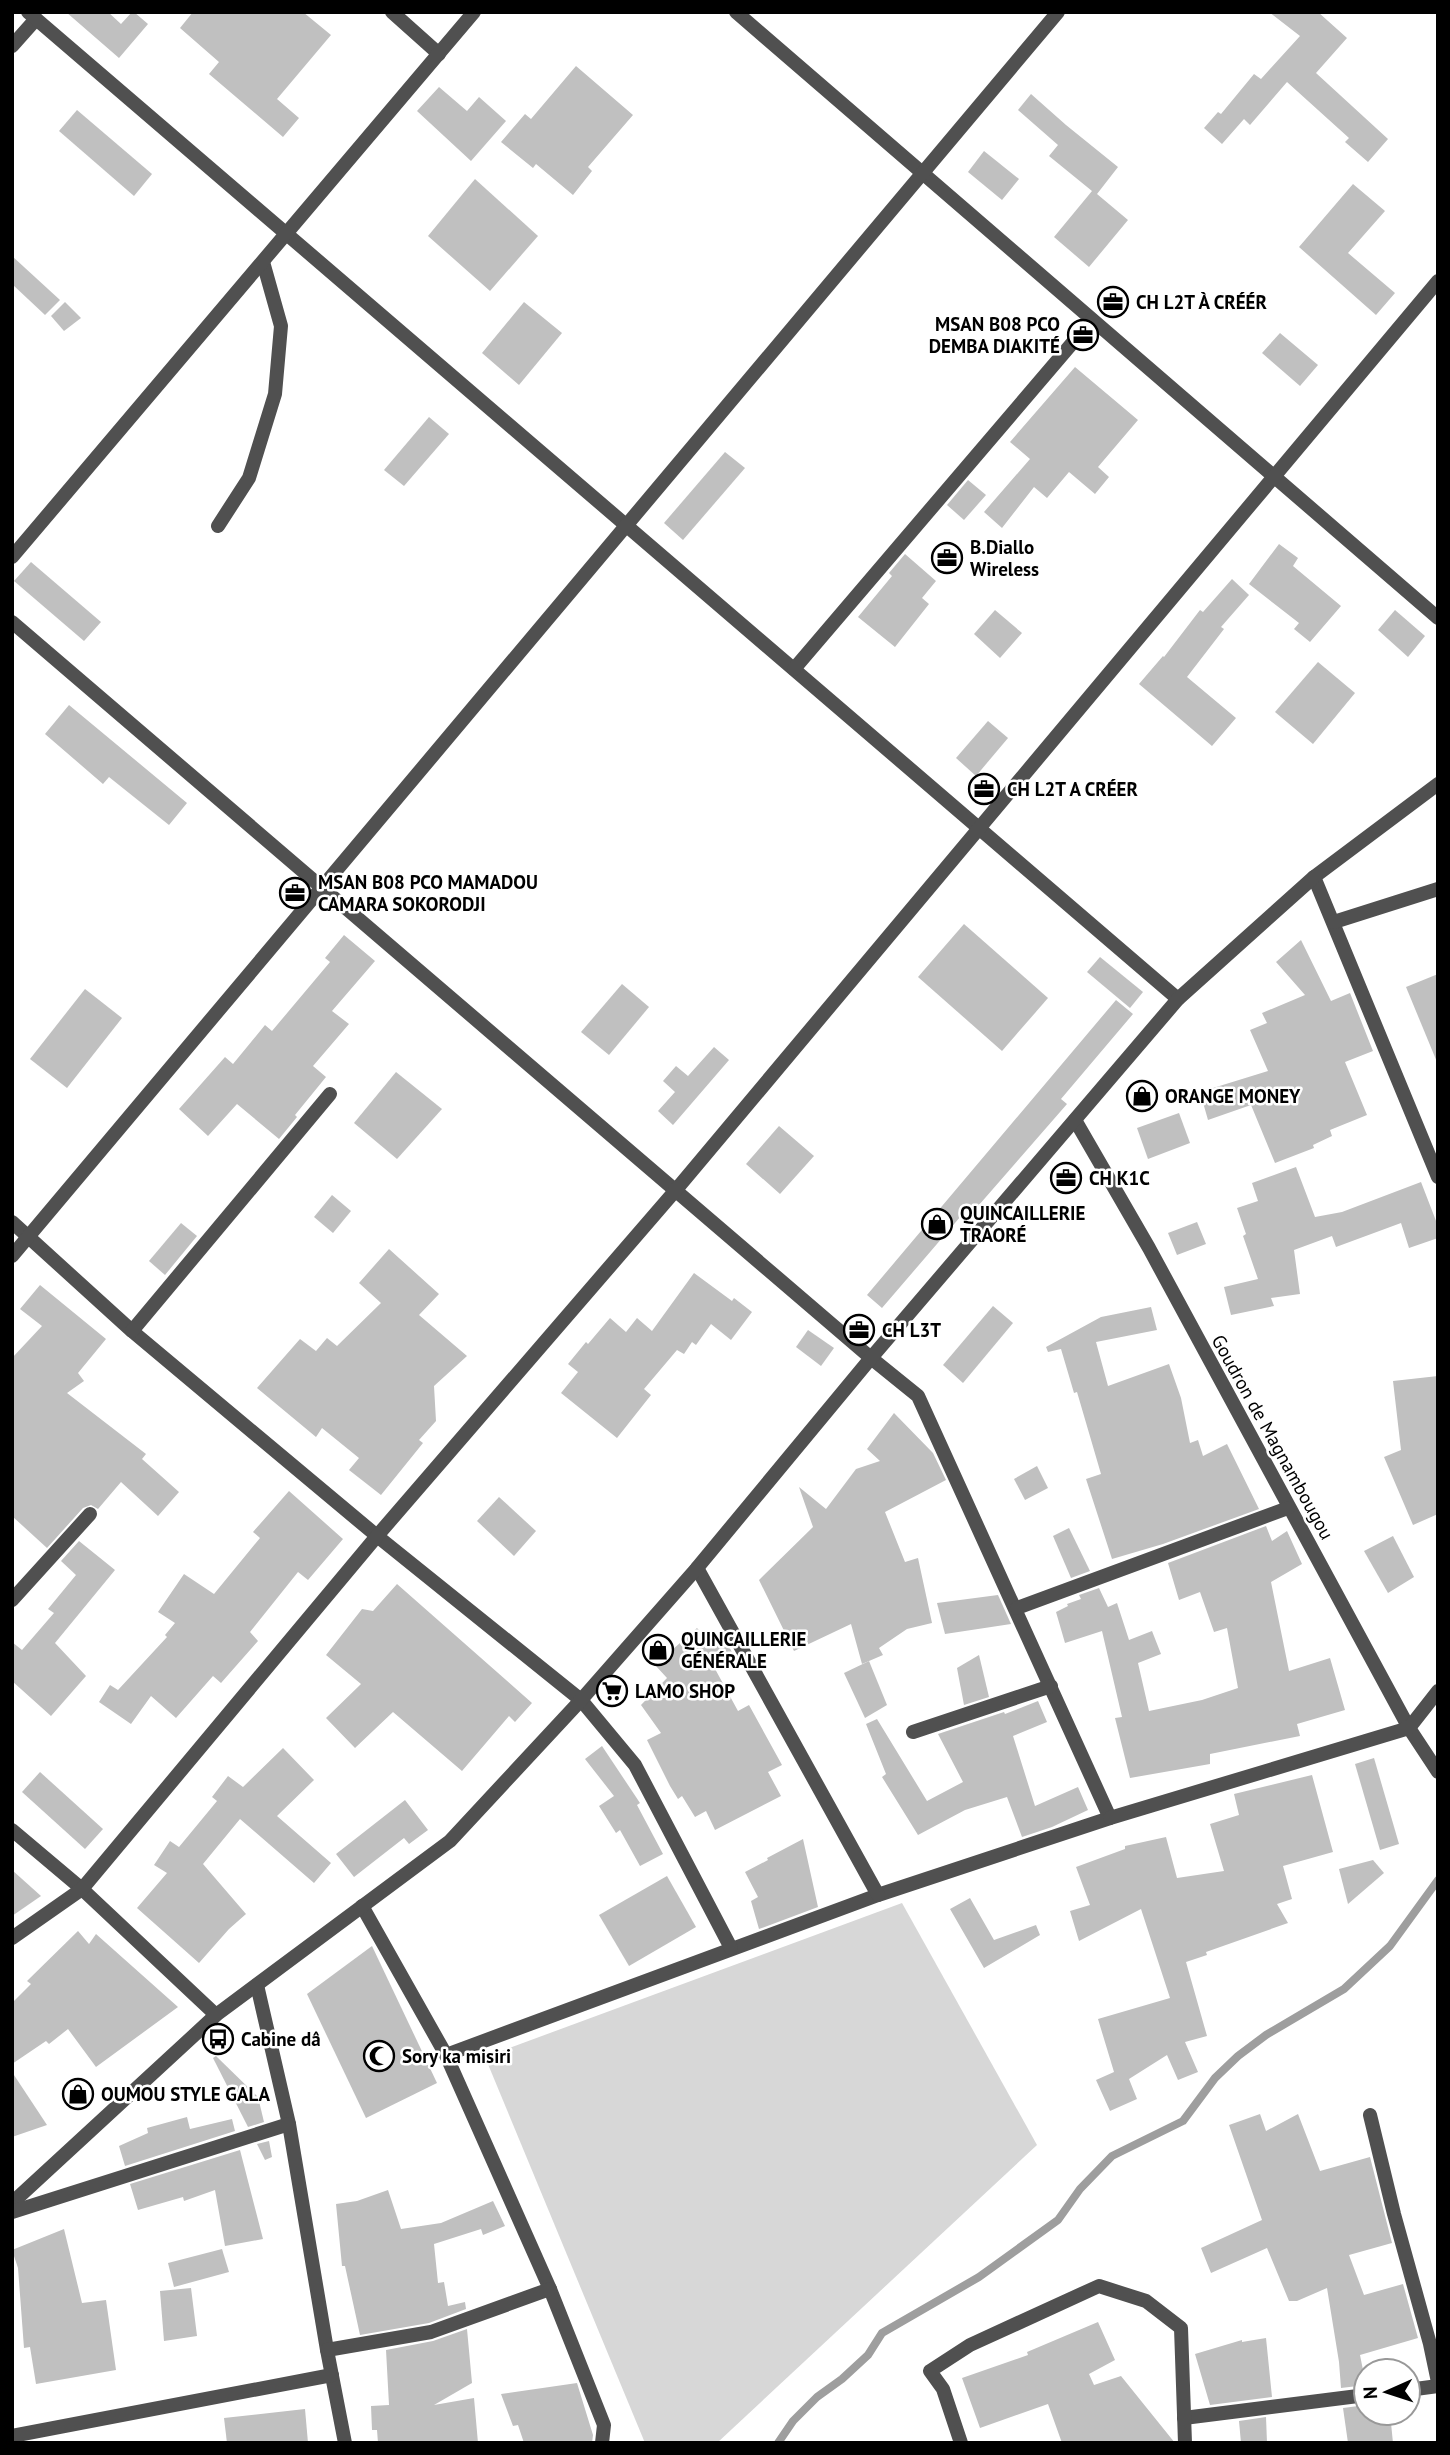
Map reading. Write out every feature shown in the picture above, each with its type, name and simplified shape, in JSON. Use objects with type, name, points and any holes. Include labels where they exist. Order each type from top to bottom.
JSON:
[{"type":"street","points":[[392,12],[439,54]]},
{"type":"street","points":[[12,557],[474,12]]},
{"type":"street","points":[[736,12],[1438,618]]},
{"type":"street","points":[[12,1256],[1058,12]]},
{"type":"street","points":[[12,46],[32,16],[1178,999]]},
{"type":"street","points":[[218,526],[249,478],[275,394],[281,326],[263,262]]},
{"type":"street","points":[[12,1938],[82,1889],[377,1536],[675,1191],[1438,281]]},
{"type":"street","points":[[794,669],[1092,320]]},
{"type":"street","points":[[12,622],[918,1396],[1017,1608],[1110,1818]]},
{"type":"street","points":[[12,2203],[216,2015],[450,1841],[581,1700],[697,1567],[871,1358],[1178,999],[1314,877],[1438,784]]},
{"type":"street","points":[[1314,877],[1438,1176]]},
{"type":"street","points":[[1334,922],[1438,889]]},
{"type":"street","points":[[132,1331],[330,1094]]},
{"type":"street","name":"Goudron de Magnambougou","points":[[1075,1120],[1149,1248],[1409,1728],[1438,1772]]},
{"type":"street","points":[[12,1222],[132,1331],[377,1536],[581,1700],[635,1765],[731,1948]]},
{"type":"street","points":[[1017,1608],[1288,1508]]},
{"type":"street","points":[[12,1600],[90,1514]]},
{"type":"street","points":[[697,1567],[878,1895]]},
{"type":"street","points":[[913,1732],[1051,1685]]},
{"type":"street","points":[[446,2055],[878,1895],[1110,1818],[1409,1728],[1438,1691]]},
{"type":"street","points":[[12,1830],[82,1889],[216,2015]]},
{"type":"street","points":[[362,1906],[446,2055],[550,2288],[604,2425],[602,2443]]},
{"type":"street","points":[[257,1985],[289,2124],[345,2443]]},
{"type":"street","points":[[1370,2115],[1394,2214],[1434,2343],[1438,2384]]},
{"type":"street","points":[[12,2212],[289,2124]]},
{"type":"street","points":[[961,2443],[943,2389],[930,2371],[970,2345],[1100,2286],[1146,2301],[1181,2328],[1185,2443]]},
{"type":"street","points":[[327,2350],[431,2332],[550,2288]]},
{"type":"street","points":[[12,2436],[332,2375]]},
{"type":"street","points":[[1184,2418],[1352,2397]]},
{"type":"shaded area","points":[[902,1903],[1037,2145],[717,2443],[645,2443],[485,2057]]},
{"type":"building","points":[[66,12],[108,12],[121,24],[134,12],[148,24],[119,58]]},
{"type":"building","points":[[193,12],[303,12],[331,35],[277,99],[299,118],[283,137],[209,74],[219,62],[180,28]]},
{"type":"building","points":[[1269,12],[1318,12],[1347,38],[1316,73],[1388,139],[1368,162],[1345,142],[1349,138],[1287,82],[1250,125],[1244,119],[1222,144],[1204,128],[1218,112],[1221,114],[1254,74],[1261,79],[1300,36]]},
{"type":"building","points":[[576,66],[633,115],[588,167],[592,171],[573,195],[536,164],[533,168],[501,142],[525,114],[531,119]]},
{"type":"building","points":[[439,87],[467,111],[479,97],[506,121],[471,161],[417,111]]},
{"type":"building","points":[[1031,94],[1118,167],[1097,194],[1128,220],[1089,267],[1054,237],[1092,191],[1049,156],[1058,145],[1018,110]]},
{"type":"building","points":[[77,110],[152,174],[134,196],[59,131]]},
{"type":"building","points":[[984,151],[1019,179],[1002,200],[968,172]]},
{"type":"building","points":[[475,179],[538,236],[490,291],[428,236]]},
{"type":"building","points":[[1353,184],[1385,211],[1348,253],[1395,293],[1376,315],[1299,247]]},
{"type":"building","points":[[12,256],[60,300],[45,315],[12,284]]},
{"type":"building","points":[[65,302],[81,318],[64,331],[51,316]]},
{"type":"building","points":[[524,302],[562,333],[519,385],[482,353]]},
{"type":"building","points":[[1280,333],[1318,365],[1300,386],[1262,353]]},
{"type":"building","points":[[1075,367],[1138,420],[1098,467],[1109,477],[1095,494],[1069,472],[1047,498],[1034,487],[1002,528],[984,512],[1030,459],[1010,442]]},
{"type":"building","points":[[429,417],[449,434],[404,486],[384,470]]},
{"type":"building","points":[[725,452],[745,468],[683,540],[664,523]]},
{"type":"building","points":[[968,480],[986,495],[964,520],[947,505]]},
{"type":"building","points":[[1279,544],[1298,558],[1293,566],[1341,606],[1310,642],[1294,629],[1299,623],[1249,584]]},
{"type":"building","points":[[905,554],[936,581],[922,598],[929,604],[895,647],[858,617],[892,576],[889,573]]},
{"type":"building","points":[[31,562],[101,622],[84,641],[14,581]]},
{"type":"building","points":[[1232,579],[1249,595],[1221,627],[1224,629],[1187,677],[1236,718],[1212,746],[1139,684],[1164,657],[1200,610],[1203,612]]},
{"type":"building","points":[[995,610],[1022,633],[1000,658],[974,634]]},
{"type":"building","points":[[1395,610],[1425,636],[1408,657],[1378,630]]},
{"type":"building","points":[[1318,662],[1355,693],[1313,744],[1275,712]]},
{"type":"building","points":[[69,705],[187,803],[169,825],[109,777],[103,784],[45,734]]},
{"type":"building","points":[[988,721],[1008,738],[976,776],[956,758]]},
{"type":"building","points":[[964,924],[1048,998],[1002,1051],[918,977]]},
{"type":"building","points":[[344,935],[375,961],[332,1011],[349,1024],[313,1066],[326,1077],[279,1139],[237,1104],[208,1136],[179,1109],[225,1057],[233,1064],[265,1025],[272,1031],[330,962],[325,958]]},
{"type":"building","points":[[1301,940],[1331,1001],[1350,993],[1373,1051],[1345,1062],[1367,1115],[1330,1130],[1332,1136],[1313,1145],[1314,1148],[1275,1163],[1251,1105],[1208,1120],[1200,1092],[1268,1071],[1250,1030],[1267,1023],[1262,1013],[1305,995],[1276,962]]},
{"type":"building","points":[[1100,957],[1143,992],[1130,1008],[1087,972]]},
{"type":"building","points":[[1438,974],[1438,1062],[1437,1062],[1406,987]]},
{"type":"building","points":[[622,984],[649,1007],[609,1055],[581,1032]]},
{"type":"building","points":[[85,989],[122,1018],[67,1088],[30,1059]]},
{"type":"building","points":[[1116,1000],[1133,1014],[1061,1099],[1067,1104],[972,1213],[967,1209],[882,1308],[867,1295]]},
{"type":"building","points":[[714,1047],[729,1060],[673,1125],[658,1111],[675,1092],[663,1081],[676,1066],[688,1076]]},
{"type":"building","points":[[396,1072],[442,1109],[397,1159],[354,1123]]},
{"type":"building","points":[[1179,1113],[1190,1143],[1148,1159],[1137,1128]]},
{"type":"building","points":[[779,1126],[814,1156],[780,1194],[746,1164]]},
{"type":"building","points":[[1296,1167],[1315,1217],[1342,1212],[1421,1182],[1438,1226],[1438,1238],[1409,1248],[1401,1223],[1336,1247],[1332,1236],[1294,1250],[1300,1294],[1271,1298],[1274,1306],[1231,1315],[1224,1287],[1258,1279],[1243,1236],[1246,1234],[1237,1208],[1258,1201],[1252,1183]]},
{"type":"building","points":[[332,1195],[351,1211],[333,1233],[314,1217]]},
{"type":"building","points":[[1197,1222],[1206,1244],[1177,1255],[1168,1233]]},
{"type":"building","points":[[181,1223],[197,1236],[165,1275],[149,1261]]},
{"type":"building","points":[[389,1249],[439,1294],[419,1315],[467,1356],[434,1386],[436,1421],[419,1440],[423,1443],[381,1495],[349,1470],[359,1458],[322,1428],[316,1437],[257,1388],[300,1339],[316,1351],[327,1338],[337,1346],[381,1303],[359,1283]]},
{"type":"building","points":[[694,1273],[752,1312],[731,1340],[711,1324],[696,1345],[692,1342],[684,1354],[677,1350],[644,1389],[651,1395],[617,1438],[561,1393],[578,1372],[568,1364],[610,1318],[626,1332],[637,1318],[652,1331]]},
{"type":"building","points":[[40,1285],[106,1339],[78,1373],[84,1381],[67,1393],[146,1454],[142,1459],[179,1492],[158,1516],[121,1482],[98,1509],[91,1505],[83,1508],[47,1548],[12,1516],[12,1358],[42,1326],[20,1309]]},
{"type":"building","points":[[993,1306],[1013,1323],[963,1383],[943,1365]]},
{"type":"building","points":[[1151,1307],[1157,1330],[1096,1342],[1108,1386],[1169,1364],[1181,1398],[1190,1443],[1198,1440],[1203,1456],[1227,1444],[1259,1509],[1163,1544],[1112,1559],[1086,1479],[1101,1474],[1077,1392],[1074,1393],[1061,1349],[1048,1352],[1046,1347],[1101,1317]]},
{"type":"building","points":[[808,1330],[834,1348],[821,1366],[796,1347]]},
{"type":"building","points":[[1438,1376],[1438,1514],[1413,1525],[1384,1457],[1401,1450],[1393,1381]]},
{"type":"building","points":[[894,1413],[933,1453],[946,1480],[885,1512],[905,1562],[918,1558],[932,1623],[907,1629],[879,1648],[883,1655],[862,1664],[851,1624],[794,1651],[759,1580],[813,1527],[799,1487],[826,1509],[856,1469],[880,1461],[867,1449]]},
{"type":"building","points":[[1037,1466],[1048,1488],[1025,1500],[1014,1479]]},
{"type":"building","points":[[289,1491],[343,1539],[308,1580],[298,1572],[250,1632],[258,1641],[221,1683],[213,1676],[176,1718],[151,1696],[131,1724],[99,1702],[110,1685],[118,1690],[167,1637],[165,1635],[175,1623],[158,1612],[184,1574],[214,1594],[260,1538],[253,1532]]},
{"type":"building","points":[[499,1497],[536,1531],[514,1556],[477,1521]]},
{"type":"building","points":[[1266,1526],[1272,1541],[1287,1531],[1302,1564],[1271,1582],[1289,1671],[1330,1658],[1345,1710],[1297,1724],[1300,1736],[1210,1754],[1210,1764],[1130,1778],[1115,1718],[1122,1717],[1102,1631],[1065,1643],[1056,1612],[1081,1599],[1079,1595],[1099,1588],[1108,1607],[1117,1603],[1129,1640],[1152,1631],[1161,1654],[1138,1663],[1149,1711],[1202,1700],[1238,1688],[1227,1628],[1214,1632],[1200,1592],[1179,1600],[1168,1563]]},
{"type":"building","points":[[1069,1528],[1090,1571],[1071,1578],[1053,1536]]},
{"type":"building","points":[[1393,1536],[1414,1577],[1388,1593],[1364,1551]]},
{"type":"building","points":[[79,1541],[115,1570],[55,1643],[86,1676],[51,1716],[12,1681],[12,1642],[22,1650],[54,1613],[48,1609],[76,1575],[61,1561]]},
{"type":"building","points":[[397,1584],[532,1703],[515,1722],[509,1716],[462,1771],[393,1712],[355,1748],[326,1718],[361,1684],[326,1655],[362,1609],[373,1611]]},
{"type":"building","points":[[998,1595],[1011,1624],[945,1634],[937,1603]]},
{"type":"building","points":[[697,1628],[708,1641],[721,1632],[733,1654],[714,1667],[738,1711],[749,1705],[782,1765],[768,1772],[781,1796],[715,1830],[706,1811],[695,1817],[682,1796],[678,1799],[670,1786],[647,1740],[661,1733],[641,1705],[667,1678],[655,1665]]},
{"type":"building","points":[[979,1655],[989,1697],[964,1705],[957,1668]]},
{"type":"building","points":[[869,1661],[887,1705],[865,1718],[844,1673]]},
{"type":"building","points":[[1038,1701],[1047,1722],[1013,1736],[1035,1806],[1078,1787],[1088,1810],[1052,1827],[1022,1837],[1007,1797],[965,1810],[918,1835],[882,1777],[886,1774],[866,1724],[877,1719],[927,1801],[963,1782],[938,1734]]},
{"type":"building","points":[[602,1746],[640,1803],[637,1805],[663,1854],[640,1866],[620,1830],[616,1833],[599,1806],[614,1796],[585,1759]]},
{"type":"building","points":[[283,1748],[314,1780],[277,1816],[331,1863],[314,1883],[240,1819],[203,1864],[246,1914],[199,1963],[137,1908],[167,1873],[154,1865],[170,1841],[179,1847],[217,1801],[212,1797],[228,1776],[243,1787]]},
{"type":"building","points":[[1374,1758],[1399,1844],[1380,1850],[1355,1764]]},
{"type":"building","points":[[40,1772],[103,1829],[85,1849],[22,1792]]},
{"type":"building","points":[[1312,1775],[1333,1852],[1283,1866],[1292,1899],[1277,1904],[1288,1923],[1206,1952],[1207,1955],[1186,1962],[1207,2036],[1185,2042],[1198,2072],[1178,2080],[1167,2055],[1129,2079],[1137,2099],[1110,2111],[1096,2080],[1114,2072],[1098,2019],[1170,1998],[1141,1909],[1079,1941],[1070,1911],[1090,1905],[1076,1867],[1125,1849],[1125,1846],[1166,1837],[1177,1878],[1224,1871],[1210,1824],[1239,1815],[1234,1794]]},
{"type":"building","points":[[405,1800],[428,1830],[409,1844],[404,1838],[354,1877],[336,1854]]},
{"type":"building","points":[[803,1839],[818,1907],[759,1929],[751,1901],[758,1897],[745,1872]]},
{"type":"building","points":[[1373,1860],[1384,1873],[1348,1904],[1339,1869]]},
{"type":"building","points":[[12,1870],[41,1896],[12,1916]]},
{"type":"building","points":[[667,1876],[696,1927],[629,1966],[599,1915]]},
{"type":"building","points":[[970,1898],[994,1940],[1036,1925],[1040,1935],[984,1968],[950,1909]]},
{"type":"building","points":[[78,1931],[89,1944],[96,1934],[178,2007],[96,2067],[68,2029],[49,2044],[46,2041],[12,2064],[12,2003],[31,1984],[27,1981]]},
{"type":"building","points":[[372,1946],[437,2083],[366,2118],[307,1994]]},
{"type":"building","points":[[216,2056],[258,2097],[264,2122],[248,2127],[213,2058]]},
{"type":"building","points":[[12,2072],[47,2125],[12,2137]]},
{"type":"building","points":[[1260,2114],[1266,2131],[1298,2114],[1320,2171],[1370,2157],[1392,2243],[1349,2255],[1364,2295],[1403,2284],[1418,2338],[1360,2357],[1352,2357],[1352,2387],[1341,2388],[1327,2288],[1297,2301],[1289,2301],[1267,2248],[1211,2273],[1201,2248],[1262,2220],[1229,2125]]},
{"type":"building","points":[[187,2117],[190,2129],[232,2119],[235,2131],[125,2166],[119,2146],[148,2133],[147,2128]]},
{"type":"building","points":[[269,2141],[272,2157],[265,2160],[257,2144]]},
{"type":"building","points":[[240,2150],[263,2239],[225,2246],[215,2190],[184,2201],[183,2197],[138,2210],[130,2184]]},
{"type":"building","points":[[388,2190],[401,2229],[441,2223],[493,2201],[505,2226],[483,2235],[481,2229],[434,2244],[438,2283],[444,2282],[448,2306],[465,2302],[466,2309],[429,2323],[360,2335],[345,2266],[342,2266],[336,2204],[357,2201]]},
{"type":"building","points":[[64,2229],[82,2303],[106,2300],[116,2370],[36,2384],[30,2347],[24,2348],[18,2268],[12,2250]]},
{"type":"building","points":[[222,2249],[229,2272],[174,2287],[168,2263]]},
{"type":"building","points":[[191,2288],[197,2336],[164,2341],[160,2291]]},
{"type":"building","points":[[1098,2322],[1115,2360],[1089,2374],[1094,2385],[1121,2376],[1175,2443],[1062,2443],[1048,2404],[980,2428],[962,2378],[1028,2355],[1027,2352]]},
{"type":"building","points":[[467,2329],[472,2383],[434,2405],[474,2398],[478,2443],[378,2443],[377,2430],[372,2430],[371,2406],[389,2405],[386,2350],[433,2341]]},
{"type":"building","points":[[1266,2338],[1272,2397],[1210,2405],[1195,2354],[1242,2340]]},
{"type":"building","points":[[577,2383],[593,2435],[592,2443],[524,2443],[518,2425],[513,2426],[501,2394]]},
{"type":"building","points":[[1352,2407],[1352,2427],[1391,2427],[1393,2443],[1348,2443],[1343,2408]]},
{"type":"building","points":[[305,2409],[308,2443],[227,2443],[224,2418]]},
{"type":"building","points":[[1266,2417],[1267,2443],[1241,2443],[1239,2421]]},
{"type":"waterway","points":[[778,2443],[793,2421],[817,2397],[868,2355],[882,2333],[979,2277],[1058,2220],[1080,2189],[1112,2156],[1183,2121],[1215,2078],[1238,2056],[1266,2035],[1344,1989],[1390,1946],[1438,1880]]},
{"type":"place","name":"CH L2T À CRÉÉR","points":[[1113,302]]},
{"type":"place","name":"MSAN B08 PCO DEMBA DIAKITÉ","points":[[1083,335]]},
{"type":"place","name":"B.Diallo Wireless","points":[[947,558]]},
{"type":"place","name":"CH L2T A CRÉER","points":[[984,789]]},
{"type":"place","name":"MSAN B08 PCO MAMADOU CAMARA SOKORODJI","points":[[295,893]]},
{"type":"place","name":"ORANGE MONEY","points":[[1142,1096]]},
{"type":"place","name":"CH K1C","points":[[1066,1178]]},
{"type":"place","name":"QUINCAILLERIE TRAORÉ","points":[[937,1224]]},
{"type":"place","name":"CH L3T","points":[[859,1330]]},
{"type":"place","name":"QUINCAILLERIE GÉNÉRALE","points":[[658,1650]]},
{"type":"place","name":"LAMO SHOP","points":[[612,1691]]},
{"type":"place","name":"Cabine dâ","points":[[218,2039]]},
{"type":"place","name":"Sory ka misiri","points":[[379,2056]]},
{"type":"place","name":"OUMOU STYLE GALA","points":[[78,2094]]}]
